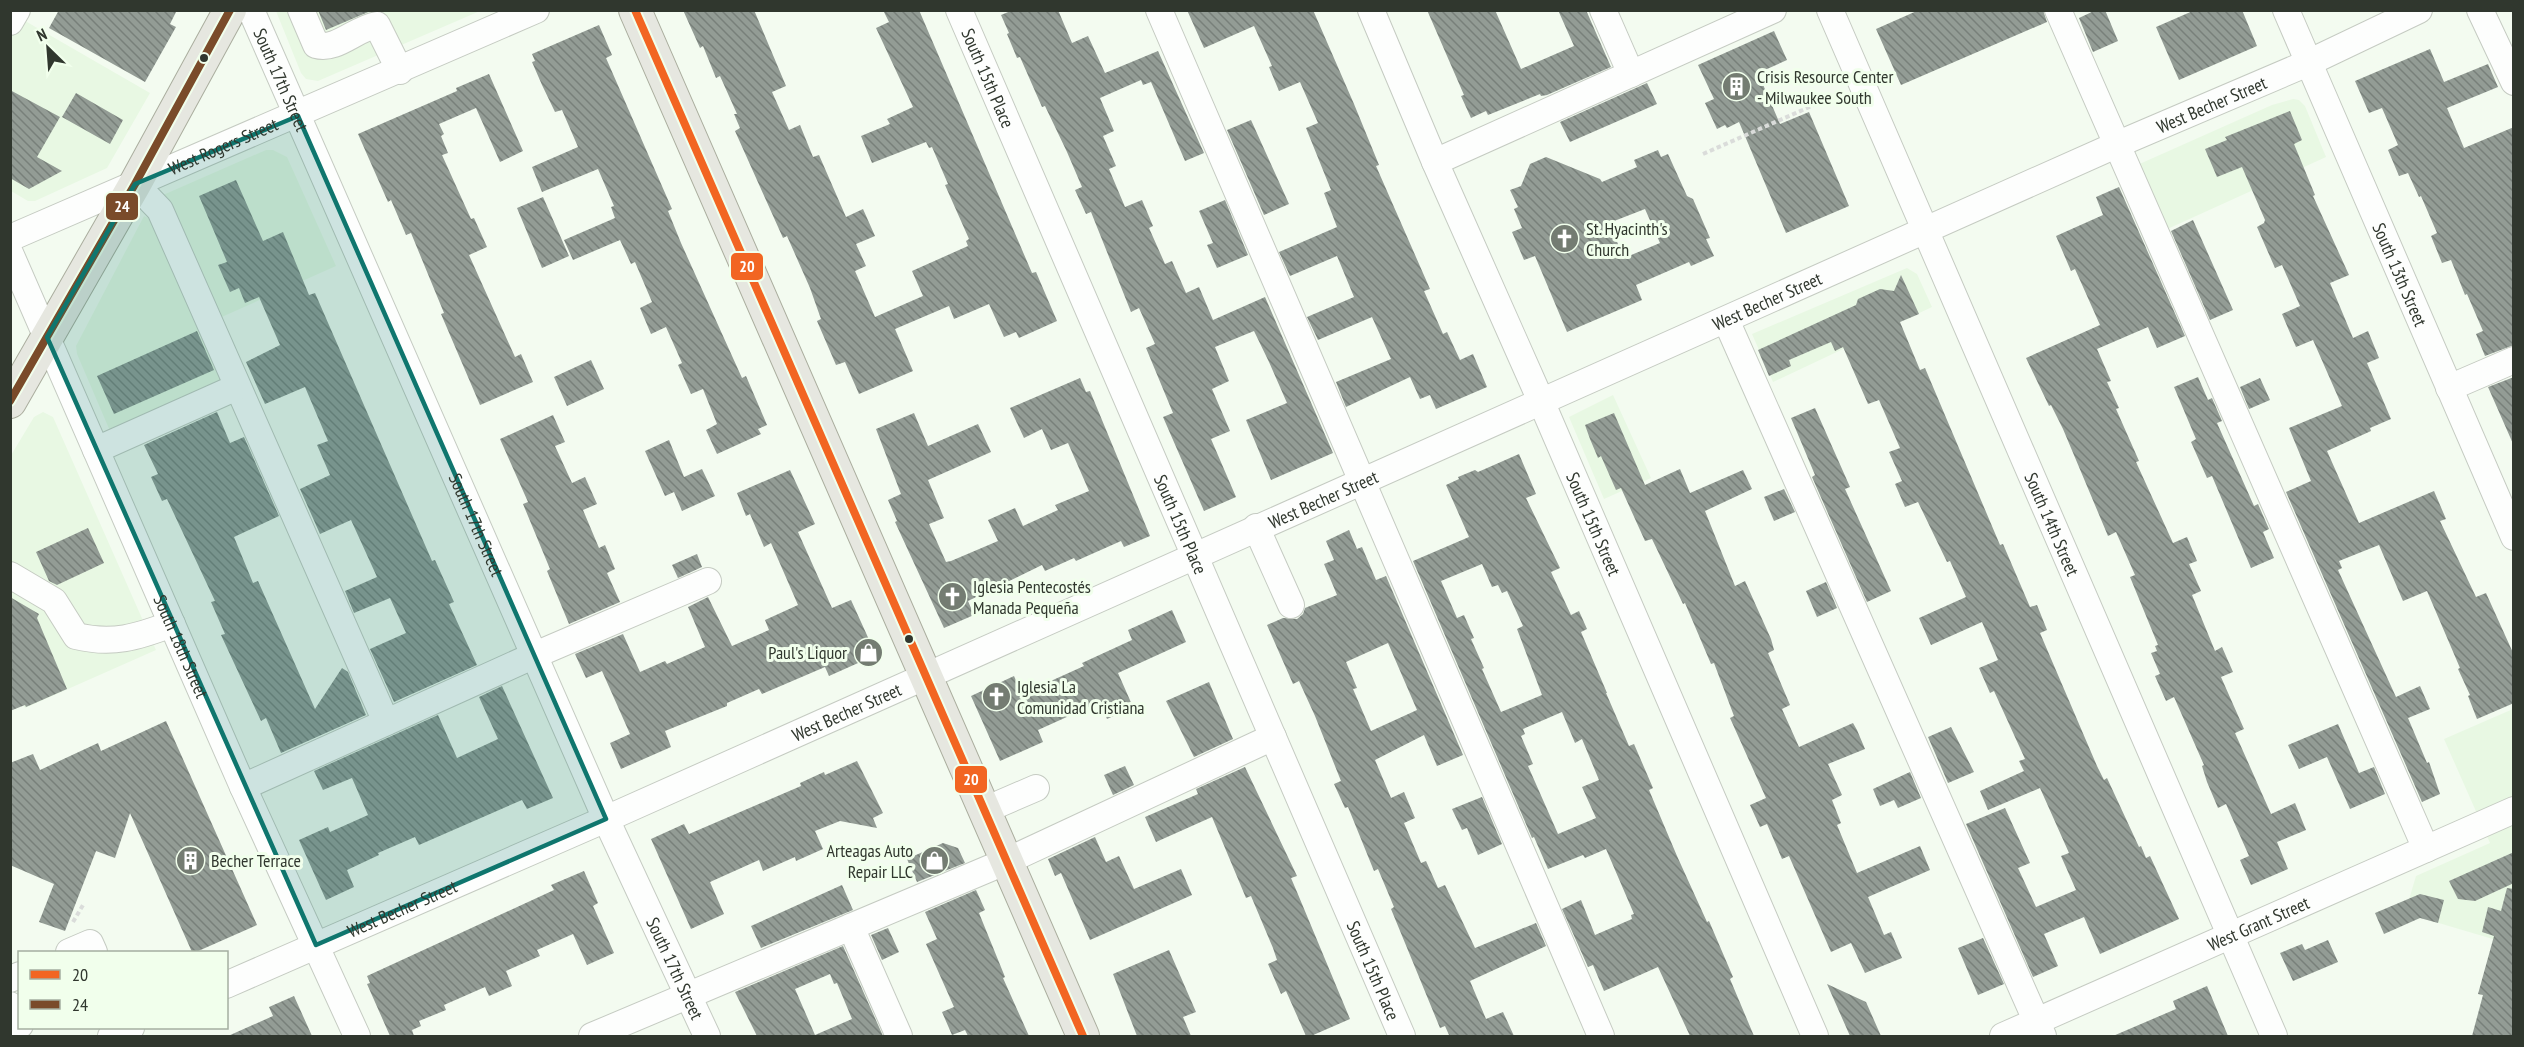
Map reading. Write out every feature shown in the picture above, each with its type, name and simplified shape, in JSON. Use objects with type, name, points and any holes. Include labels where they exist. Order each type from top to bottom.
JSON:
[{"type":"main road","points":[[10,402],[135,184],[230,10]]},
{"type":"main road","points":[[635,10],[1083,1036]]},
{"type":"street","name":"South 17th Street","points":[[251,10],[606,819],[707,1036]]},
{"type":"street","points":[[301,10],[316,45],[320,46],[330,45],[377,25],[400,71]]},
{"type":"street","name":"West Rogers Street","points":[[10,238],[298,116],[536,10]]},
{"type":"street","name":"South 15th Place","points":[[959,10],[1402,1036]]},
{"type":"street","points":[[1159,10],[1600,1036]]},
{"type":"street","name":"South 15th Street","points":[[1371,10],[1815,1036]]},
{"type":"street","points":[[1603,10],[1631,74]]},
{"type":"street","points":[[1435,162],[1773,10]]},
{"type":"street","name":"South 14th Street","points":[[1830,10],[2274,1036]]},
{"type":"street","points":[[2058,10],[2426,849]]},
{"type":"street","name":"South 13th Street","points":[[2286,10],[2514,537]]},
{"type":"street","name":"West Becher Street","points":[[228,984],[606,819],[1195,554],[1726,321],[2116,145],[2308,63],[2419,10]]},
{"type":"street","points":[[2480,10],[2514,82]]},
{"type":"street","points":[[135,184],[160,210],[386,722]]},
{"type":"street","name":"South 18th Street","points":[[10,253],[243,787],[357,1036]]},
{"type":"street","points":[[1726,321],[2040,1029]]},
{"type":"street","points":[[2449,388],[2514,360]]},
{"type":"street","points":[[96,450],[237,387]]},
{"type":"street","points":[[1256,527],[1291,604]]},
{"type":"street","points":[[13,576],[54,601],[76,636],[116,640],[136,637],[172,624]]},
{"type":"street","points":[[243,787],[535,655],[708,581]]},
{"type":"street","points":[[592,1036],[1007,861],[1272,737]]},
{"type":"street","points":[[985,810],[1036,788]]},
{"type":"street","name":"West Grant Street","points":[[2003,1036],[2040,1029],[2230,936],[2514,810]]},
{"type":"street","points":[[851,927],[899,1036]]},
{"type":"street","points":[[71,951],[90,943],[94,951]]},
{"type":"street","points":[[10,1005],[18,1022]]},
{"type":"path","points":[[1703,154],[1832,97]]},
{"type":"highlighted area","points":[[298,116],[606,819],[316,945],[47,337],[135,184]]},
{"type":"shaded area","points":[[276,11],[480,11],[318,81],[306,79],[301,73]]},
{"type":"shaded area","points":[[20,18],[150,93],[107,168],[35,201],[28,201],[11,191],[11,35]]},
{"type":"shaded area","points":[[2293,99],[2299,100],[2305,106],[2326,157],[2163,231],[2135,166],[2272,105]]},
{"type":"shaded area","points":[[266,150],[273,150],[287,157],[336,266],[215,320],[163,195]]},
{"type":"shaded area","points":[[144,216],[157,222],[235,399],[119,452],[77,354],[76,346]]},
{"type":"shaded area","points":[[1907,268],[1917,274],[1932,307],[1773,382],[1752,334]]},
{"type":"shaded area","points":[[1613,395],[1651,478],[1604,499],[1569,417]]},
{"type":"shaded area","points":[[43,412],[53,417],[156,650],[25,708],[11,677],[10,457],[34,417]]},
{"type":"shaded area","points":[[2513,709],[2513,945],[2405,913],[2416,876],[2490,843],[2444,739]]},
{"type":"building","points":[[59,10],[177,10],[170,24],[176,27],[145,82],[49,28]]},
{"type":"building","points":[[318,10],[373,10],[326,30]]},
{"type":"building","points":[[683,10],[754,10],[786,86],[772,92],[789,130],[800,125],[813,157],[819,155],[846,217],[863,209],[875,236],[856,244],[866,266],[855,271],[875,317],[923,296],[912,271],[968,246],[966,241],[969,239],[945,185],[948,184],[932,147],[929,148],[926,142],[872,163],[861,136],[890,124],[887,119],[913,107],[876,28],[889,22],[883,10],[919,10],[1032,273],[1036,272],[1057,321],[1019,338],[1016,332],[1004,337],[989,304],[954,319],[949,306],[895,329],[913,371],[859,394],[845,362],[836,365],[817,321],[821,319],[810,288],[787,236],[783,238],[735,131],[740,128],[734,114],[737,114],[720,76],[716,78],[703,46],[700,48]]},
{"type":"building","points":[[1013,10],[1058,10],[1072,43],[1088,36],[1105,73],[1158,51],[1204,153],[1185,161],[1151,82],[1143,85],[1141,80],[1100,98],[1114,131],[1103,136],[1116,166],[1109,169],[1125,207],[1142,200],[1153,226],[1149,228],[1165,264],[1172,261],[1186,293],[1199,287],[1213,320],[1265,297],[1333,453],[1271,480],[1246,420],[1287,403],[1254,331],[1215,347],[1229,381],[1212,389],[1230,431],[1211,439],[1236,497],[1204,511],[1163,417],[1173,413],[1146,348],[1155,344],[1139,308],[1131,312],[1091,212],[1086,214],[1075,190],[1082,187],[1067,152],[1045,106],[1042,107],[1020,57],[1017,58],[1007,34],[1009,33],[1001,15]]},
{"type":"building","points":[[1187,10],[1313,10],[1379,165],[1376,166],[1430,289],[1424,291],[1443,334],[1447,332],[1460,360],[1473,354],[1487,387],[1436,409],[1430,395],[1420,399],[1410,377],[1346,407],[1336,382],[1391,359],[1372,317],[1318,340],[1307,317],[1354,297],[1337,256],[1290,276],[1279,252],[1337,227],[1324,193],[1331,190],[1306,128],[1318,123],[1300,82],[1279,91],[1269,67],[1272,66],[1254,26],[1204,48]]},
{"type":"building","points":[[1427,10],[1495,10],[1521,69],[1574,46],[1558,10],[1586,10],[1611,67],[1547,95],[1541,96],[1540,94],[1488,115],[1486,111],[1471,118],[1461,96],[1464,95]]},
{"type":"building","points":[[1919,10],[2043,10],[2047,22],[1901,85],[1876,29]]},
{"type":"building","points":[[2096,10],[2105,10],[2118,41],[2093,52],[2079,18]]},
{"type":"building","points":[[2195,10],[2242,10],[2257,46],[2179,80],[2156,27]]},
{"type":"building","points":[[599,25],[612,55],[606,58],[672,209],[668,211],[681,243],[742,378],[746,376],[767,425],[758,429],[761,434],[717,454],[706,430],[717,424],[703,389],[691,394],[678,365],[682,363],[666,327],[651,334],[640,308],[652,302],[635,262],[631,264],[620,240],[573,260],[564,240],[615,218],[611,207],[614,206],[598,169],[542,192],[532,167],[578,147],[562,110],[555,112],[532,62],[535,61],[532,54]]},
{"type":"building","points":[[1774,31],[1787,60],[1758,73],[1780,124],[1809,112],[1849,206],[1786,233],[1739,122],[1727,128],[1725,125],[1717,129],[1705,103],[1714,99],[1698,65]]},
{"type":"building","points":[[2430,49],[2444,82],[2488,64],[2498,87],[2447,108],[2464,148],[2514,127],[2514,345],[2485,356],[2476,334],[2483,331],[2451,260],[2442,263],[2431,236],[2437,233],[2421,196],[2419,197],[2408,173],[2399,176],[2388,150],[2398,145],[2382,108],[2369,113],[2355,81]]},
{"type":"building","points":[[489,74],[523,151],[500,162],[476,108],[439,124],[444,134],[441,136],[448,153],[442,155],[471,219],[474,218],[487,247],[469,255],[515,357],[521,354],[533,382],[480,405],[441,314],[444,313],[411,233],[406,235],[391,200],[388,202],[358,134],[457,91],[456,88]]},
{"type":"building","points":[[1647,83],[1657,104],[1570,142],[1560,122]]},
{"type":"building","points":[[10,90],[60,117],[37,157],[62,171],[29,189],[10,178]]},
{"type":"building","points":[[76,93],[123,120],[110,144],[62,117]]},
{"type":"building","points":[[2290,111],[2302,140],[2294,144],[2315,195],[2313,196],[2349,275],[2330,283],[2353,338],[2368,331],[2379,358],[2367,363],[2391,419],[2327,451],[2359,523],[2434,491],[2446,519],[2440,521],[2476,597],[2486,593],[2514,655],[2514,703],[2477,719],[2468,696],[2470,695],[2458,669],[2460,668],[2427,591],[2403,601],[2379,545],[2339,561],[2342,568],[2338,570],[2396,697],[2420,686],[2430,709],[2408,718],[2427,763],[2429,762],[2440,794],[2422,802],[2286,492],[2311,481],[2289,428],[2342,406],[2313,340],[2296,347],[2282,314],[2300,306],[2282,265],[2275,268],[2257,227],[2265,220],[2242,167],[2217,177],[2205,149],[2227,140],[2225,137]]},
{"type":"building","points":[[1251,120],[1289,204],[1264,215],[1227,130]]},
{"type":"building","name":"St. Hyacinth's Church","points":[[1658,150],[1661,157],[1668,154],[1687,196],[1693,199],[1710,238],[1706,239],[1714,256],[1691,266],[1689,262],[1636,285],[1642,300],[1567,332],[1535,256],[1524,260],[1512,232],[1522,228],[1514,209],[1518,207],[1510,190],[1521,186],[1530,164],[1546,157],[1600,179],[1602,182],[1637,167],[1634,160]],"holes":[[[1645,209],[1660,243],[1624,258],[1609,223]]]},
{"type":"building","points":[[236,180],[263,241],[283,232],[309,295],[315,293],[432,561],[435,560],[454,602],[449,604],[477,665],[394,702],[370,649],[406,633],[390,598],[354,613],[345,591],[377,577],[351,520],[320,534],[300,489],[330,475],[317,445],[328,441],[305,387],[265,404],[246,362],[280,345],[259,297],[245,303],[239,288],[230,292],[218,265],[227,262],[199,196]]},
{"type":"building","points":[[2119,187],[2185,336],[2157,348],[2148,327],[2097,349],[2111,381],[2107,382],[2119,408],[2116,409],[2139,461],[2136,462],[2173,543],[2187,537],[2197,561],[2189,564],[2201,591],[2192,595],[2215,651],[2222,647],[2233,672],[2221,677],[2244,729],[2235,733],[2271,814],[2295,803],[2306,830],[2277,842],[2288,869],[2251,885],[2240,860],[2249,856],[2226,804],[2218,808],[2207,782],[2202,766],[2204,765],[2174,697],[2166,701],[2155,676],[2160,674],[2151,653],[2157,651],[2155,646],[2158,645],[2130,577],[2135,575],[2116,532],[2108,536],[2063,429],[2026,358],[2100,325],[2075,269],[2071,271],[2056,236],[2103,215],[2096,197]]},
{"type":"building","points":[[543,197],[569,256],[542,268],[517,208]]},
{"type":"building","points":[[1225,200],[1248,255],[1217,268],[1207,245],[1213,243],[1199,211]]},
{"type":"building","points":[[2193,220],[2233,310],[2210,320],[2171,231]]},
{"type":"building","points":[[1901,275],[1919,314],[1900,322],[1920,370],[1925,368],[2000,545],[2003,544],[2030,607],[2037,605],[2047,630],[2040,633],[2097,766],[2104,780],[2107,778],[2139,847],[2141,846],[2146,858],[2150,856],[2179,919],[2100,954],[2084,917],[2044,934],[2058,966],[2033,977],[1966,824],[2005,808],[2030,863],[2018,868],[2036,907],[2076,890],[2061,856],[2069,853],[2040,788],[1988,810],[1980,791],[2024,771],[2019,761],[2025,759],[1994,691],[1990,693],[1979,668],[1998,660],[1982,622],[1931,645],[1919,618],[1966,597],[1950,561],[1947,562],[1918,502],[1905,507],[1895,484],[1902,481],[1889,452],[1900,448],[1879,400],[1868,404],[1843,347],[1835,351],[1831,342],[1789,360],[1791,366],[1769,376],[1758,350],[1856,305],[1858,299],[1880,289],[1894,291]]},
{"type":"building","points":[[197,331],[214,370],[114,414],[97,376]]},
{"type":"building","points":[[591,360],[604,389],[567,406],[554,377]]},
{"type":"building","points":[[2198,377],[2208,400],[2212,398],[2222,421],[2217,423],[2254,506],[2258,504],[2269,529],[2263,532],[2274,558],[2251,568],[2212,476],[2207,478],[2191,442],[2196,439],[2174,387]]},
{"type":"building","points":[[2514,377],[2514,446],[2488,387]]},
{"type":"building","points":[[1080,378],[1086,392],[1090,391],[1150,536],[1124,547],[1121,541],[1076,561],[1074,558],[1045,571],[1042,565],[968,601],[974,615],[944,628],[895,522],[897,521],[888,500],[901,494],[876,429],[914,413],[928,446],[978,424],[991,452],[928,480],[944,518],[929,524],[946,562],[951,561],[998,541],[988,520],[1015,508],[1023,526],[1058,510],[1055,505],[1089,491],[1068,443],[1051,450],[1042,429],[1024,438],[1010,408]]},
{"type":"building","points":[[2260,378],[2270,400],[2249,409],[2240,387]]},
{"type":"building","points":[[1815,408],[1850,487],[1845,489],[1891,591],[1867,602],[1812,477],[1815,475],[1791,418]]},
{"type":"building","points":[[217,412],[230,443],[244,437],[279,516],[234,537],[253,583],[258,581],[315,709],[342,668],[348,672],[366,715],[281,753],[266,718],[261,721],[221,635],[225,634],[211,602],[215,601],[167,499],[162,501],[151,477],[158,474],[144,445]]},
{"type":"building","points":[[1614,413],[1645,485],[1680,469],[1690,493],[1743,470],[1752,489],[1705,511],[1735,586],[1745,581],[1771,639],[1774,650],[1768,653],[1790,705],[1782,709],[1799,747],[1853,723],[1865,749],[1828,764],[1842,795],[1832,800],[1841,823],[1837,825],[1857,873],[1920,846],[1930,870],[1868,897],[1884,935],[1891,932],[1902,958],[1865,973],[1851,943],[1831,952],[1789,856],[1782,859],[1767,824],[1760,827],[1750,805],[1766,798],[1730,718],[1734,716],[1714,663],[1711,664],[1685,603],[1683,604],[1652,539],[1645,541],[1621,488],[1616,490],[1601,456],[1598,458],[1585,425]]},
{"type":"building","points":[[553,415],[565,442],[555,446],[572,483],[585,477],[597,504],[583,510],[599,548],[605,545],[615,569],[607,573],[620,602],[569,624],[547,571],[550,569],[523,504],[528,502],[500,439]]},
{"type":"building","points":[[669,440],[684,477],[702,469],[715,496],[682,511],[674,492],[665,496],[645,451]]},
{"type":"building","points":[[1519,454],[1536,494],[1526,498],[1560,568],[1551,572],[1571,615],[1579,611],[1587,629],[1581,632],[1606,693],[1629,746],[1634,744],[1653,788],[1649,790],[1733,977],[1730,979],[1754,1036],[1690,1036],[1658,967],[1604,991],[1593,965],[1588,967],[1562,909],[1581,900],[1595,935],[1632,919],[1631,915],[1634,914],[1606,849],[1585,858],[1583,855],[1548,869],[1534,837],[1532,838],[1413,561],[1469,537],[1446,485],[1475,470],[1478,472]],"holes":[[[1482,564],[1492,587],[1498,585],[1502,593],[1507,591],[1523,626],[1517,629],[1542,695],[1501,712],[1482,669],[1484,668],[1471,639],[1474,638],[1464,615],[1457,618],[1441,581]],[[1562,712],[1575,743],[1582,739],[1599,780],[1582,787],[1596,818],[1558,834],[1528,766],[1533,764],[1521,736],[1525,734],[1523,729]]]},
{"type":"building","points":[[790,470],[815,524],[798,532],[832,608],[851,600],[876,655],[829,676],[825,667],[762,694],[759,689],[727,703],[727,706],[665,731],[671,747],[621,769],[610,743],[630,734],[602,671],[586,678],[575,654],[623,634],[640,672],[665,661],[667,664],[705,647],[688,607],[708,597],[732,646],[769,630],[765,620],[798,605],[771,543],[764,547],[750,514],[746,516],[737,493]]},
{"type":"building","points":[[1784,489],[1795,512],[1774,521],[1764,497]]},
{"type":"building","points":[[88,528],[104,563],[57,585],[49,581],[36,552]]},
{"type":"building","points":[[1349,530],[1357,549],[1362,547],[1376,580],[1386,576],[1463,755],[1437,766],[1424,735],[1375,760],[1391,798],[1404,792],[1415,818],[1404,823],[1421,863],[1426,861],[1438,888],[1445,885],[1475,948],[1536,923],[1546,946],[1470,981],[1486,1019],[1503,1012],[1514,1036],[1445,1036],[1449,1035],[1445,1026],[1440,1028],[1391,909],[1394,907],[1378,869],[1374,871],[1348,807],[1345,808],[1334,784],[1341,781],[1315,716],[1299,681],[1293,684],[1267,625],[1283,618],[1297,619],[1303,614],[1305,608],[1337,595],[1324,564],[1334,560],[1326,541]],"holes":[[[1388,643],[1417,710],[1371,731],[1353,689],[1357,688],[1346,662]]]},
{"type":"building","points":[[697,554],[702,567],[678,578],[672,565]]},
{"type":"building","points":[[1826,582],[1837,608],[1817,617],[1806,591]]},
{"type":"building","points":[[10,597],[39,614],[37,618],[67,689],[26,707],[25,705],[10,711]]},
{"type":"building","points":[[1172,610],[1186,642],[1118,673],[1133,707],[1107,719],[1100,702],[1038,730],[1043,742],[1000,761],[971,696],[1014,676],[1022,694],[1084,666],[1082,663],[1132,640],[1128,630]]},
{"type":"building","points":[[1209,682],[1233,739],[1194,757],[1166,701]]},
{"type":"building","points":[[502,686],[553,798],[527,809],[522,800],[419,845],[415,837],[378,853],[379,855],[347,870],[354,887],[326,900],[299,840],[328,827],[330,832],[368,815],[352,778],[323,790],[314,771],[438,715],[457,758],[498,739],[479,697]]},
{"type":"building","points":[[166,721],[257,925],[198,951],[192,951],[130,813],[115,858],[96,851],[65,931],[39,922],[54,884],[10,865],[10,763],[33,754],[40,770],[98,743],[101,751]]},
{"type":"building","points":[[2338,724],[2359,773],[2374,767],[2385,794],[2350,809],[2327,757],[2299,769],[2288,745]]},
{"type":"building","points":[[1951,727],[1974,772],[1948,783],[1928,737]]},
{"type":"building","points":[[857,761],[883,813],[873,818],[877,828],[840,821],[815,831],[823,849],[796,861],[795,857],[763,871],[759,860],[710,882],[724,914],[691,929],[651,839],[684,824],[689,834],[801,786],[800,783],[824,772],[825,775]]},
{"type":"building","points":[[1125,766],[1134,785],[1113,795],[1104,775]]},
{"type":"building","points":[[1245,767],[1297,876],[1291,878],[1350,1019],[1311,1036],[1306,1036],[1286,991],[1281,994],[1268,964],[1277,960],[1273,948],[1251,896],[1246,898],[1212,817],[1156,842],[1145,817],[1198,794],[1196,789]]},
{"type":"building","points":[[1910,772],[1921,798],[1898,808],[1894,800],[1880,806],[1873,789]]},
{"type":"building","points":[[1482,797],[1502,844],[1478,855],[1467,828],[1462,830],[1452,809]]},
{"type":"building","points":[[1095,837],[1106,862],[1119,856],[1134,889],[1181,869],[1192,895],[1090,940],[1061,873],[1055,876],[1048,859]]},
{"type":"building","points":[[943,843],[958,848],[965,863],[917,882],[907,859]]},
{"type":"building","points":[[2514,852],[2514,883],[2475,901],[2458,899],[2449,881]]},
{"type":"building","points":[[584,871],[598,903],[593,906],[614,953],[587,965],[573,934],[537,950],[540,956],[506,971],[512,986],[489,996],[485,987],[444,1005],[446,1010],[419,1021],[421,1026],[412,1030],[414,1036],[390,1036],[367,984],[370,983],[367,976],[554,890],[551,885]]},
{"type":"building","points":[[842,885],[853,910],[761,948],[751,926]]},
{"type":"building","points":[[2507,888],[2514,889],[2514,1036],[2472,1036],[2483,995],[2478,994],[2494,936],[2482,932],[2488,907],[2501,911]]},
{"type":"building","points":[[976,890],[985,910],[979,913],[1005,977],[1003,978],[1029,1036],[968,1036],[965,1030],[952,1035],[942,1012],[954,1007],[926,944],[937,939],[925,912]]},
{"type":"building","points":[[2420,894],[2444,900],[2438,923],[2420,918],[2384,934],[2375,913]]},
{"type":"building","points":[[888,928],[899,952],[882,960],[871,935]]},
{"type":"building","points":[[1983,938],[2004,984],[1978,995],[1958,948]]},
{"type":"building","points":[[2328,940],[2338,962],[2293,981],[2280,953],[2302,944],[2305,950]]},
{"type":"building","points":[[843,946],[883,1036],[757,1036],[735,992]],"holes":[[[830,974],[834,984],[837,983],[852,1019],[815,1035],[795,989]]]},
{"type":"building","points":[[1169,950],[1196,1012],[1183,1017],[1191,1036],[1137,1036],[1113,974]]},
{"type":"building","points":[[1827,984],[1866,1002],[1881,1036],[1850,1036]]},
{"type":"building","points":[[2207,986],[2228,1036],[2113,1036],[2176,1009],[2173,1001]]},
{"type":"building","points":[[294,996],[312,1036],[228,1036],[273,1016],[269,1007]]},
{"type":"transit line","name":"24","points":[[10,401],[135,184],[230,10]]},
{"type":"transit line","name":"20","points":[[635,10],[1083,1036]]},
{"type":"place","name":"Crisis Resource Center - Milwaukee South","points":[[1736,86]]},
{"type":"place","name":"St. Hyacinth's Church","points":[[1565,238]]},
{"type":"place","name":"Iglesia Pentecostés Manada Pequeña","points":[[952,596]]},
{"type":"place","name":"Paul's Liquor","points":[[868,652]]},
{"type":"place","name":"Iglesia La Comunidad Cristiana","points":[[996,696]]},
{"type":"place","name":"Becher Terrace","points":[[190,860]]},
{"type":"place","name":"Arteagas Auto Repair LLC","points":[[934,860]]}]
